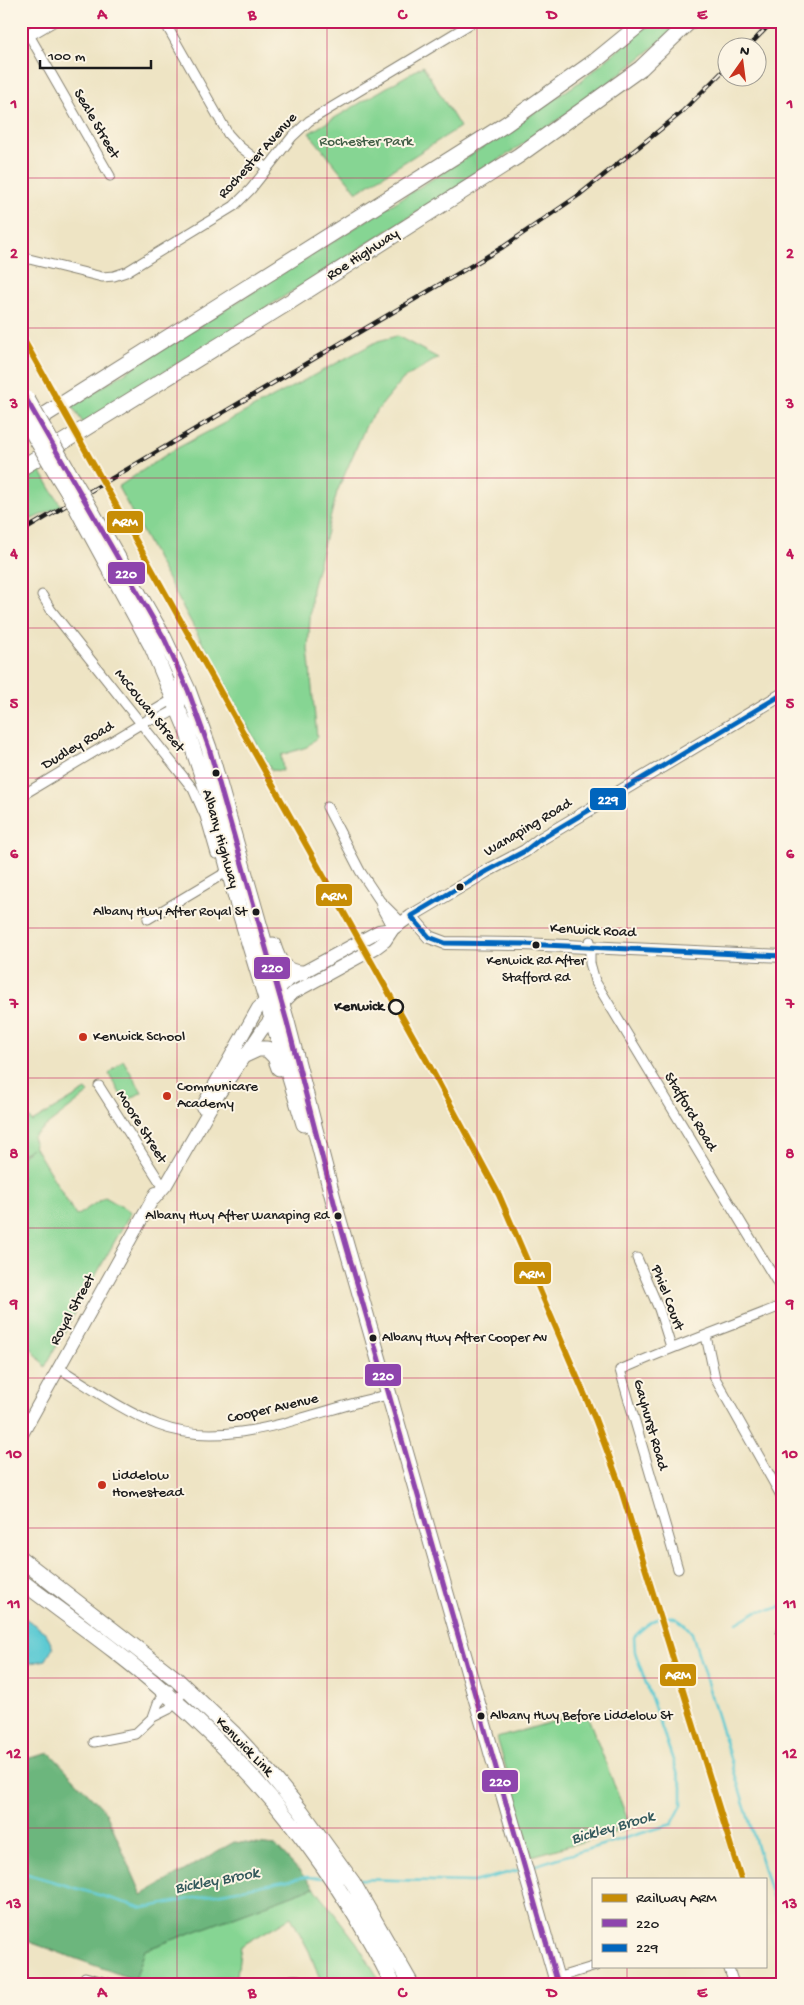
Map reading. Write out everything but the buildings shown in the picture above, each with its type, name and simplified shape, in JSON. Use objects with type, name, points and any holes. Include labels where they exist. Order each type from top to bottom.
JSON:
[{"type":"highway","points":[[21,430],[506,124],[595,61],[644,21]]},
{"type":"highway","name":"Roe Highway","points":[[21,468],[291,301],[518,156],[641,68],[690,21]]},
{"type":"highway","name":"Albany Highway","points":[[23,401],[88,517],[178,702],[211,802],[266,1000],[385,1395],[554,1981]]},
{"type":"highway","name":"Albany Highway","points":[[88,517],[164,638],[199,718],[221,785],[280,997],[385,1395]]},
{"type":"highway","points":[[256,914],[266,922],[276,957],[280,964],[291,972],[302,974]]},
{"type":"highway","points":[[246,1055],[261,1048],[267,1049],[273,1054],[294,1111],[304,1126]]},
{"type":"highway","name":"Kenwick Link","points":[[21,1559],[182,1685],[234,1734],[270,1772],[323,1840],[353,1883],[380,1927],[411,1984]]},
{"type":"highway","name":"Kenwick Link","points":[[21,1580],[171,1697],[259,1784],[290,1822],[338,1890],[394,1984]]},
{"type":"highway","points":[[21,1590],[58,1615],[79,1625]]},
{"type":"main road","points":[[25,37],[52,21]]},
{"type":"main road","name":"Wanaping Road","points":[[280,997],[287,981],[379,931],[406,920],[487,871],[525,851],[539,840],[783,694]]},
{"type":"main road","name":"Wanaping Road","points":[[266,1000],[293,994],[342,968],[386,941],[406,920]]},
{"type":"main road","name":"Kenwick Road","points":[[406,920],[443,935],[783,956]]},
{"type":"main road","name":"Kenwick Road","points":[[590,944],[783,950]]},
{"type":"main road","points":[[342,968],[344,951]]},
{"type":"main road","points":[[324,962],[339,964],[342,968]]},
{"type":"main road","name":"Royal Street","points":[[21,1436],[154,1200],[166,1185],[204,1118],[271,1016],[280,997]]},
{"type":"main road","name":"Royal Street","points":[[154,1200],[160,1182],[252,1016],[266,1000]]},
{"type":"street","points":[[164,21],[228,134],[267,168]]},
{"type":"street","name":"Rochester Avenue","points":[[23,258],[98,277],[119,275],[229,210],[247,193],[292,137],[309,121],[475,21]]},
{"type":"street","name":"Seale Street","points":[[25,37],[110,176]]},
{"type":"street","name":"McCowan Street","points":[[42,595],[51,610],[145,721],[193,789],[205,816],[216,854]]},
{"type":"street","points":[[177,667],[178,702],[199,718]]},
{"type":"street","name":"Dudley Road","points":[[21,796],[145,721],[157,720],[178,702]]},
{"type":"street","points":[[327,808],[360,871],[380,901],[382,910],[406,920]]},
{"type":"street","points":[[148,919],[230,870]]},
{"type":"street","name":"Stafford Road","points":[[590,944],[590,963],[595,981],[783,1292]]},
{"type":"street","name":"Moore Street","points":[[99,1086],[160,1182]]},
{"type":"street","name":"Phiel Court","points":[[637,1258],[659,1309],[671,1347]]},
{"type":"street","name":"Gayhurst Road","points":[[678,1569],[620,1370],[671,1347],[706,1336],[783,1305]]},
{"type":"street","points":[[706,1336],[715,1378],[783,1499]]},
{"type":"street","name":"Cooper Avenue","points":[[59,1368],[126,1410],[159,1425],[177,1430],[218,1435],[257,1429],[385,1395]]},
{"type":"street","points":[[94,1742],[134,1734],[153,1717],[169,1709],[171,1697],[182,1685]]},
{"type":"street","points":[[554,1981],[592,1967]]},
{"type":"street","points":[[729,1968],[734,1984]]},
{"type":"street","points":[[85,1977],[112,1984]]},
{"type":"street","points":[[277,1984],[296,1979],[302,1980],[306,1984]]},
{"type":"green space","points":[[653,21],[684,21],[613,80],[500,159],[83,423],[72,406],[480,149],[581,81]]},
{"type":"green space","name":"Rochester Park","points":[[423,66],[460,127],[357,192],[309,133]]},
{"type":"green space","points":[[397,336],[438,358],[403,379],[367,423],[337,492],[312,589],[308,649],[317,737],[307,747],[281,755],[283,771],[271,770],[118,487],[170,452],[378,341]]},
{"type":"green space","points":[[38,467],[61,506],[21,524],[21,478]]},
{"type":"green space","points":[[123,1060],[142,1092],[125,1102],[109,1074]]},
{"type":"green space","points":[[86,1090],[89,1093],[32,1137],[34,1146],[76,1216],[105,1197],[131,1212],[45,1367],[21,1334],[21,1157],[31,1148],[21,1155],[21,1110],[26,1118],[29,1117],[32,1122]]},
{"type":"green space","points":[[586,1712],[631,1828],[532,1856],[497,1738]]},
{"type":"green space","points":[[50,1753],[106,1812],[142,1895],[234,1842],[276,1846],[314,1887],[145,1950],[135,1980],[21,1939],[21,1760]]},
{"type":"green space","points":[[314,1887],[357,1943],[382,1984],[322,1984],[309,1951],[291,1917],[241,1946],[236,1983],[140,1984],[135,1980],[145,1950]]},
{"type":"water","points":[[21,1615],[46,1633],[53,1648],[46,1660],[27,1664],[21,1656]]},
{"type":"waterway","points":[[737,1623],[757,1611],[771,1610],[783,1606]]},
{"type":"waterway","name":"Bickley Brook","points":[[529,1867],[672,1824],[682,1805],[682,1786],[635,1652],[634,1637],[656,1619],[670,1617],[677,1619],[692,1633],[783,1932]]},
{"type":"waterway","name":"Bickley Brook","points":[[356,1879],[473,1882],[519,1870]]},
{"type":"waterway","name":"Bickley Brook","points":[[21,1872],[143,1908],[306,1877],[323,1878]]},
{"type":"railway","points":[[757,38],[773,21]]},
{"type":"railway","points":[[21,532],[503,247],[579,195],[682,112],[716,78]]},
{"type":"rail line","name":"ARM","points":[[21,335],[428,1063],[499,1195],[595,1419],[619,1483],[741,1878]]},
{"type":"transit line","name":"220","points":[[21,390],[164,638],[188,690],[209,748],[287,1022],[336,1210],[558,1984]]},
{"type":"transit line","name":"229","points":[[783,694],[539,840],[525,851],[411,916],[429,937],[445,943],[523,944],[783,956]]},
{"type":"place","name":"Albany Hwy After Royal St","points":[[256,912]]},
{"type":"place","name":"Kenwick Rd After Stafford Rd","points":[[536,945]]},
{"type":"place","name":"Kenwick","points":[[396,1007]]},
{"type":"place","name":"Kenwick School","points":[[83,1037]]},
{"type":"place","name":"Communicare Academy","points":[[167,1096]]},
{"type":"place","name":"Albany Hwy After Wanaping Rd","points":[[338,1216]]},
{"type":"place","name":"Albany Hwy After Cooper Av","points":[[373,1338]]},
{"type":"place","name":"Liddelow Homestead","points":[[102,1485]]},
{"type":"place","name":"Albany Hwy Before Liddelow St","points":[[481,1716]]}]
